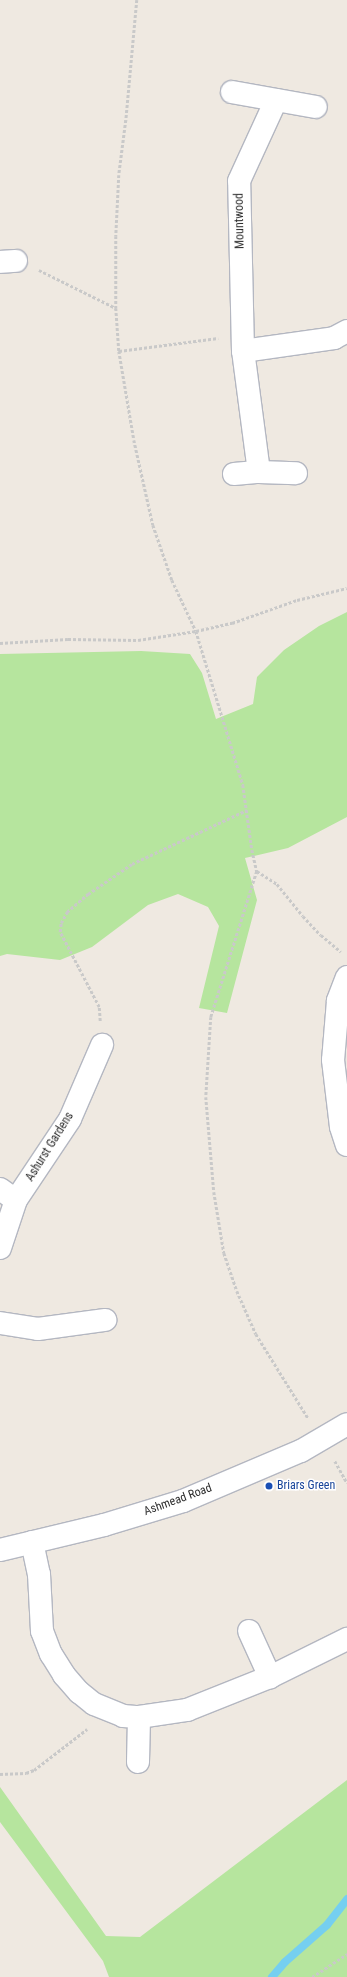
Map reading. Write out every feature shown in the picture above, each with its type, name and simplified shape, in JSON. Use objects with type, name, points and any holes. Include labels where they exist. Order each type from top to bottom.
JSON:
[{"type":"street","points":[[232,92],[316,107]]},
{"type":"street","name":"Mountwood","points":[[259,472],[243,343],[239,182],[276,100]]},
{"type":"street","points":[[243,343],[334,338],[347,331]]},
{"type":"street","points":[[234,474],[259,472],[296,473]]},
{"type":"street","points":[[347,977],[338,1001],[333,1060],[341,1127],[347,1145]]},
{"type":"street","name":"Ashurst Gardens","points":[[0,1248],[8,1195],[70,1119],[102,1045]]},
{"type":"street","points":[[0,1323],[38,1329],[105,1320]]},
{"type":"street","name":"Ashmead Road","points":[[0,1550],[104,1525],[183,1501],[301,1451],[347,1424]]},
{"type":"street","points":[[32,1542],[39,1574],[42,1631],[51,1654],[64,1675],[79,1692],[94,1704],[123,1716],[139,1717],[188,1710],[270,1677],[347,1639]]},
{"type":"street","points":[[249,1631],[270,1677]]},
{"type":"street","points":[[138,1762],[139,1717]]},
{"type":"path","points":[[137,0],[126,120],[119,175],[116,236],[116,308],[119,351],[134,440],[152,525],[172,580],[196,631],[243,785],[252,850],[257,871],[211,1017],[207,1105],[214,1192],[224,1253],[237,1291],[256,1334],[309,1420],[291,1430],[301,1451]]},
{"type":"path","points":[[8,262],[32,266],[116,308]]},
{"type":"path","points":[[119,351],[243,343]]},
{"type":"path","points":[[0,643],[68,639],[138,640],[196,631],[232,623],[297,600],[347,588]]},
{"type":"path","points":[[102,1045],[99,1007],[60,932],[61,922],[67,912],[88,894],[132,864],[247,810]]},
{"type":"path","points":[[257,871],[277,884],[303,916],[321,935],[347,956]]},
{"type":"path","points":[[0,1774],[26,1773],[34,1770],[109,1711]]},
{"type":"path","points":[[312,1977],[347,1954]]},
{"type":"green space","points":[[347,612],[347,817],[288,848],[245,858],[257,900],[227,1013],[199,1008],[219,926],[208,907],[178,894],[148,905],[92,947],[60,960],[7,954],[0,956],[0,654],[141,651],[190,654],[202,673],[216,719],[253,704],[257,677],[284,650],[319,626]]},
{"type":"green space","points":[[347,1780],[347,1977],[109,1977],[103,1961],[0,1822],[0,1787],[106,1936],[140,1937]]},
{"type":"waterway","points":[[272,1977],[285,1962],[327,1925],[347,1899]]},
{"type":"place","name":"Briars Green","points":[[269,1486]]}]
